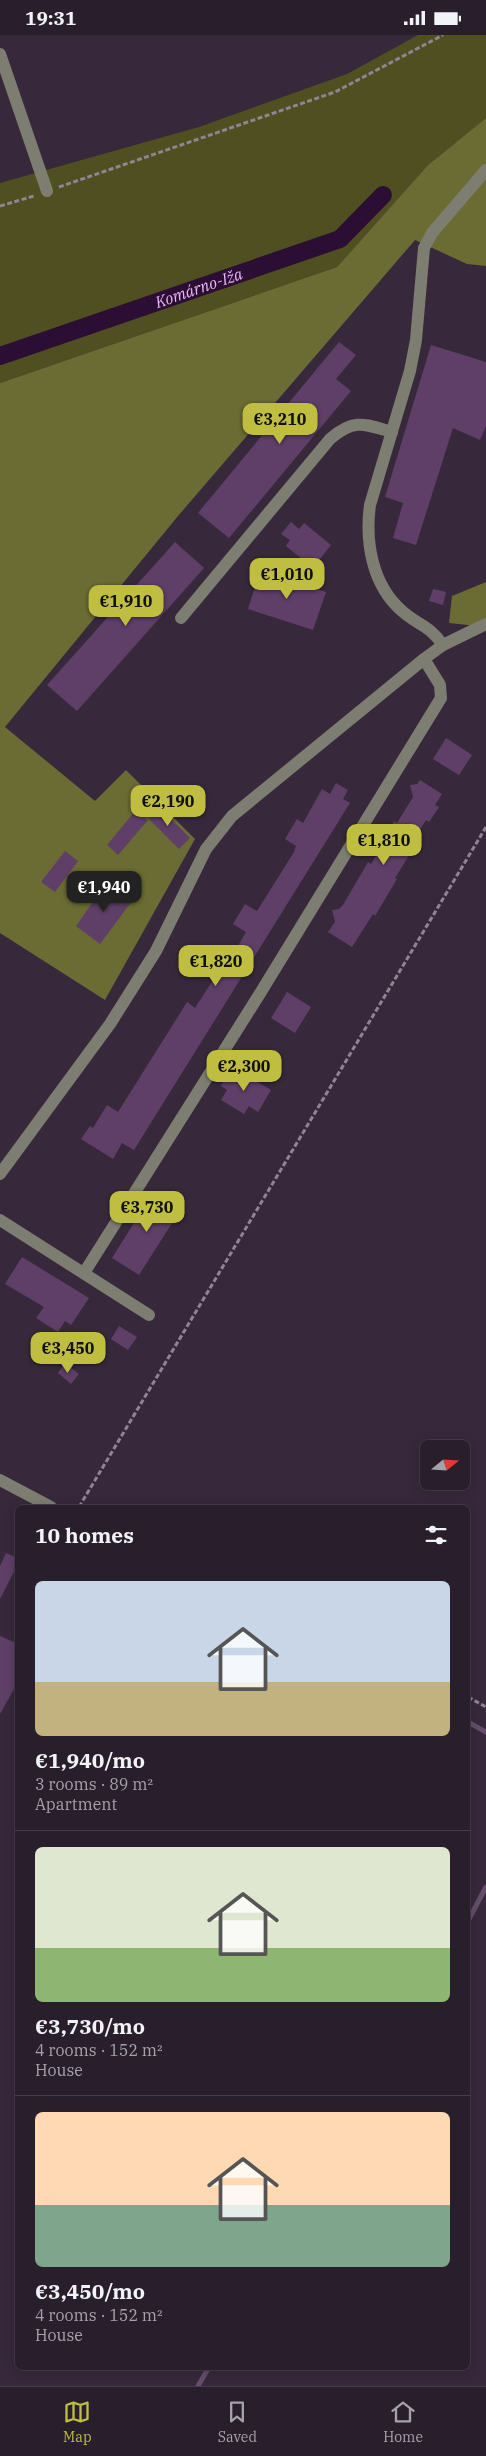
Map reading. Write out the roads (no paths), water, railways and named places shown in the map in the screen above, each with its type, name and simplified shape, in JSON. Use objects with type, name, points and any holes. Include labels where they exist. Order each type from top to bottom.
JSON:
[{"type":"street","points":[[0,54],[47,191]]},
{"type":"street","points":[[443,645],[428,627],[402,611],[388,595],[373,564],[368,523],[370,505],[410,371],[416,340],[424,247],[432,233],[486,170]]},
{"type":"street","points":[[181,618],[330,439],[351,424],[360,423],[392,431]]},
{"type":"street","points":[[0,1174],[110,1024],[156,951],[206,849],[232,816],[424,659],[443,645],[486,624]]},
{"type":"street","points":[[84,1273],[259,995],[441,698],[440,685],[424,659]]},
{"type":"street","points":[[0,1220],[149,1315]]},
{"type":"street","points":[[0,1480],[46,1505]]},
{"type":"waterway","name":"Komárno-Iža","points":[[0,356],[340,239],[383,195]]},
{"type":"waterway","points":[[470,1723],[486,1732]]},
{"type":"waterway","points":[[470,1917],[486,1887]]},
{"type":"waterway","points":[[198,2386],[207,2370]]}]
